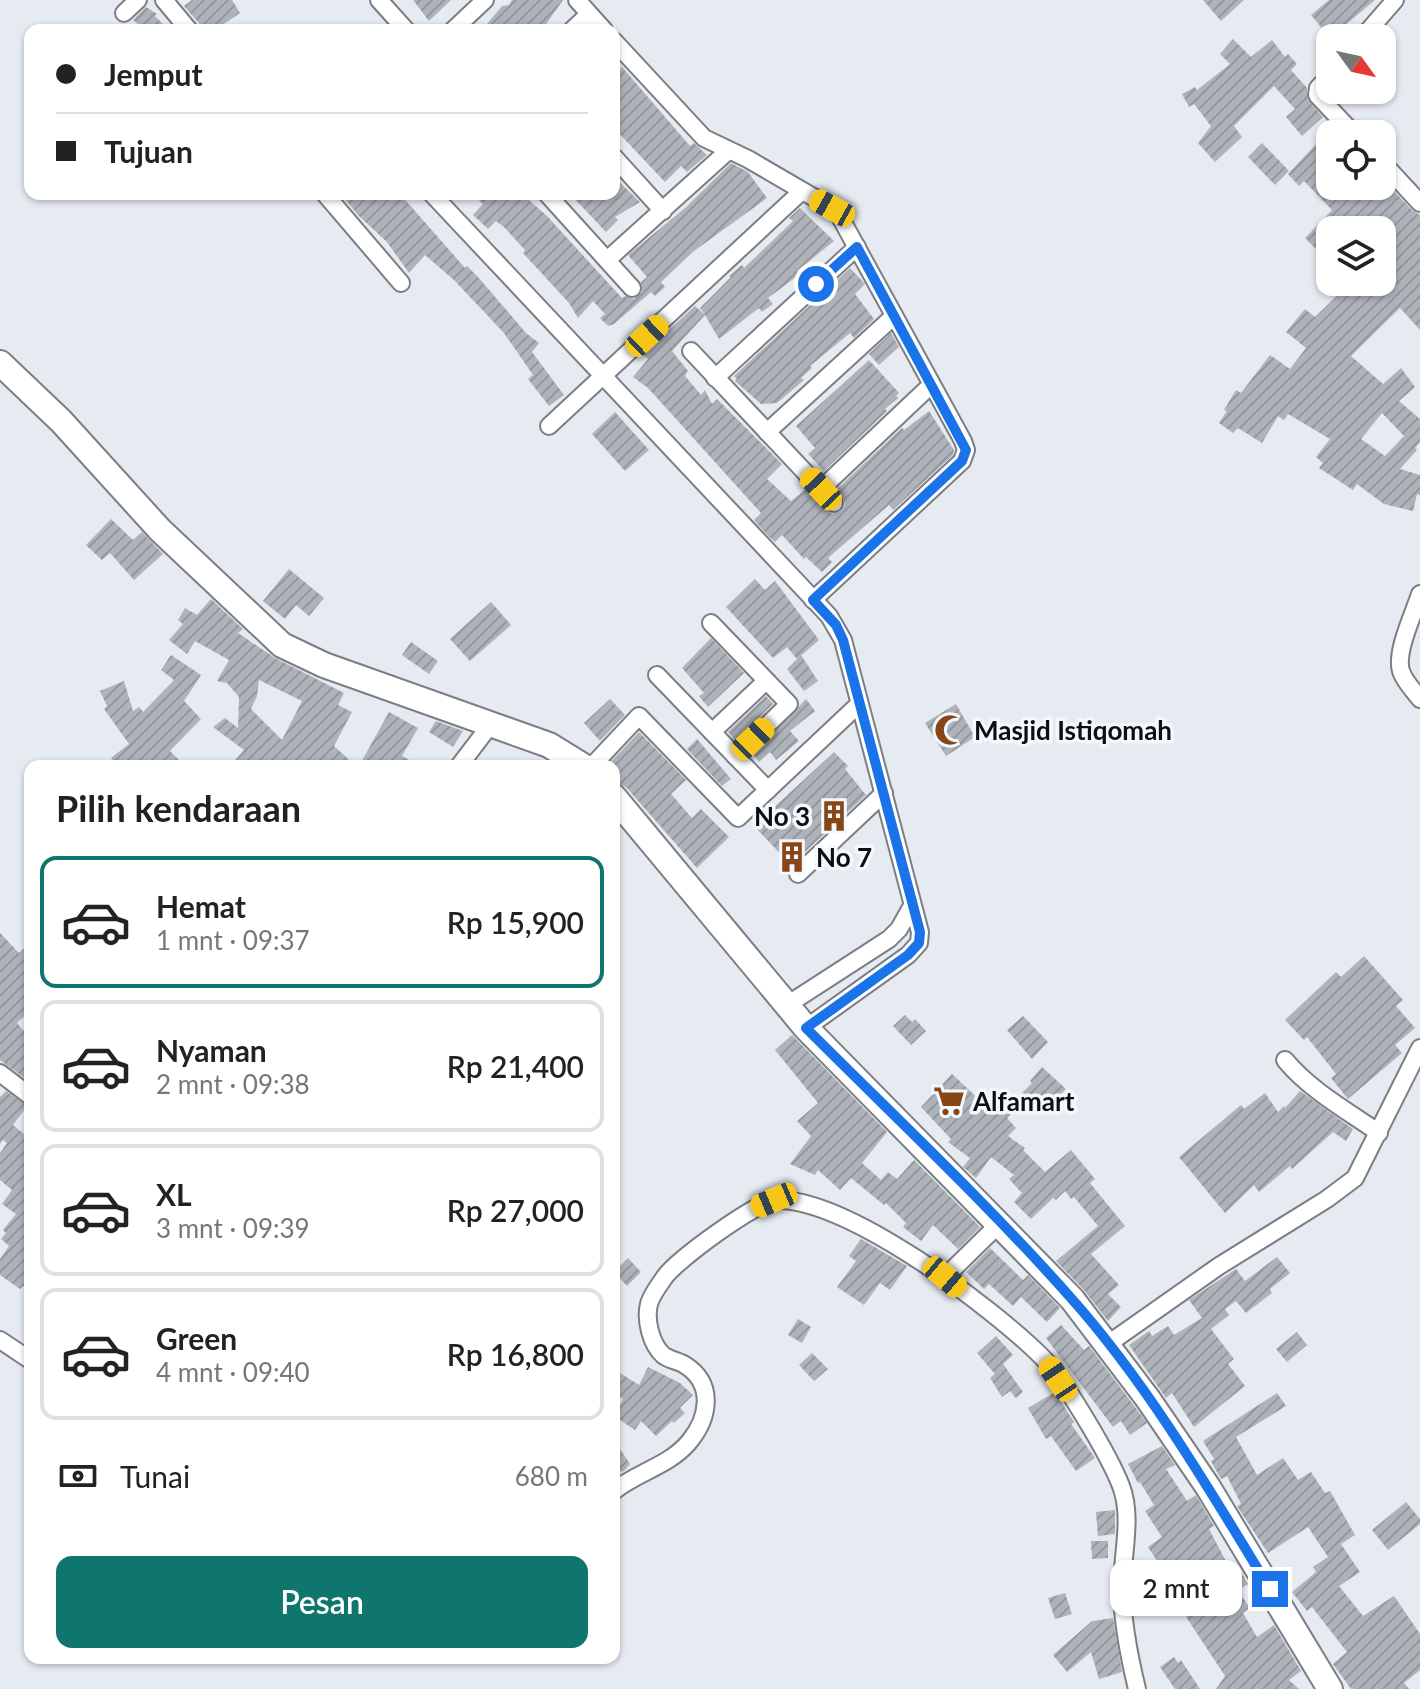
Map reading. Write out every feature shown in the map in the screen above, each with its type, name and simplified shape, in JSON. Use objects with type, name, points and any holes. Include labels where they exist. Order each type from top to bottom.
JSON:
[{"type":"street","points":[[124,13],[138,0]]},
{"type":"street","points":[[164,0],[184,24]]},
{"type":"street","points":[[379,0],[401,24]]},
{"type":"street","points":[[459,24],[485,0]]},
{"type":"street","points":[[577,0],[598,24]]},
{"type":"street","points":[[1374,24],[1395,0]]},
{"type":"street","points":[[578,24],[589,14]]},
{"type":"street","points":[[620,47],[704,138],[748,159],[839,215],[963,441],[966,450],[962,461],[813,600]]},
{"type":"street","points":[[1326,104],[1341,120]]},
{"type":"street","points":[[607,260],[728,151]]},
{"type":"street","points":[[620,164],[663,211]]},
{"type":"street","points":[[1396,174],[1417,193]]},
{"type":"street","points":[[549,426],[802,191]]},
{"type":"street","points":[[330,200],[401,283]]},
{"type":"street","points":[[438,200],[813,600],[836,625],[843,640],[920,932],[919,943],[806,1028]]},
{"type":"street","points":[[552,200],[632,288]]},
{"type":"street","points":[[715,378],[857,247]]},
{"type":"street","points":[[767,432],[894,316]]},
{"type":"street","points":[[691,351],[834,503]]},
{"type":"street","points":[[0,363],[61,421],[160,530],[282,645],[324,665],[549,745],[573,760]]},
{"type":"street","points":[[821,489],[931,385]]},
{"type":"street","points":[[1420,594],[1403,644],[1400,663],[1401,672],[1420,699]]},
{"type":"street","points":[[711,623],[789,704],[735,756]]},
{"type":"street","points":[[657,675],[768,790]]},
{"type":"street","points":[[712,732],[766,681]]},
{"type":"street","points":[[598,760],[639,716],[738,818],[859,704]]},
{"type":"street","points":[[464,760],[491,724]]},
{"type":"street","points":[[798,874],[884,793]]},
{"type":"street","points":[[620,804],[806,1028],[1072,1299],[1108,1344],[1208,1487],[1330,1689]]},
{"type":"street","points":[[787,1005],[889,939],[899,929],[912,906]]},
{"type":"street","points":[[1108,1344],[1219,1266],[1355,1178],[1420,1048]]},
{"type":"street","points":[[1285,1060],[1316,1090],[1379,1133]]},
{"type":"street","points":[[0,1073],[24,1091]]},
{"type":"street","points":[[620,1486],[670,1459],[687,1445],[701,1427],[708,1395],[702,1381],[687,1366],[663,1355],[652,1338],[648,1321],[649,1303],[665,1275],[746,1212],[774,1200],[825,1208],[945,1277],[1044,1359],[1093,1434],[1122,1487],[1126,1517],[1122,1589],[1128,1653],[1137,1689]]},
{"type":"street","points":[[945,1277],[1000,1223]]},
{"type":"street","points":[[0,1340],[24,1356]]},
{"type":"building","points":[[192,0],[232,0],[240,13],[224,24],[200,24],[184,6]]},
{"type":"building","points":[[413,0],[451,0],[429,21]]},
{"type":"building","points":[[512,0],[563,0],[546,24],[487,24],[502,6],[509,5]]},
{"type":"building","points":[[1203,0],[1244,0],[1221,21]]},
{"type":"building","points":[[1329,0],[1375,0],[1347,24],[1318,24],[1311,15]]},
{"type":"building","points":[[146,7],[157,14],[155,16],[163,24],[138,24],[133,20]]},
{"type":"building","points":[[1233,39],[1251,57],[1272,40],[1285,57],[1288,54],[1297,64],[1291,70],[1307,88],[1307,99],[1323,117],[1316,120],[1302,136],[1286,117],[1295,109],[1274,86],[1234,126],[1242,137],[1215,162],[1198,143],[1211,126],[1194,104],[1189,107],[1182,94],[1195,87],[1197,90],[1230,64],[1220,54]]},
{"type":"building","points":[[622,67],[690,146],[694,143],[707,155],[687,172],[681,166],[665,182],[620,134]]},
{"type":"building","points":[[1262,143],[1289,171],[1275,185],[1248,157]]},
{"type":"building","points":[[1316,144],[1316,193],[1304,181],[1299,186],[1288,174]]},
{"type":"building","points":[[731,163],[748,172],[767,198],[694,251],[661,282],[665,287],[655,296],[651,292],[608,326],[600,318],[605,314],[593,301],[578,318],[569,303],[523,253],[525,250],[504,227],[496,221],[488,229],[473,215],[483,204],[479,200],[529,200],[622,298],[634,299],[642,292],[641,282],[647,277],[628,255],[685,208]]},
{"type":"building","points":[[620,183],[640,202],[615,217],[618,220],[606,232],[576,200],[620,200]]},
{"type":"building","points":[[1396,193],[1420,215],[1420,330],[1400,308],[1351,356],[1383,384],[1401,368],[1415,387],[1399,401],[1420,419],[1417,450],[1400,469],[1420,475],[1420,495],[1417,494],[1413,511],[1384,504],[1357,484],[1353,490],[1319,468],[1323,463],[1316,457],[1330,439],[1288,414],[1284,420],[1278,416],[1262,443],[1238,428],[1233,433],[1219,423],[1236,390],[1241,393],[1270,355],[1290,369],[1306,348],[1286,332],[1305,309],[1315,317],[1337,296],[1396,296],[1396,216],[1326,216],[1332,210],[1322,200],[1396,200]],"holes":[[[1382,413],[1404,436],[1385,456],[1361,439]]]},
{"type":"building","points":[[346,200],[405,200],[465,268],[467,266],[478,277],[526,333],[539,343],[532,352],[564,395],[549,406],[528,379],[533,375],[504,333],[454,280],[425,255],[409,273],[387,242]]},
{"type":"building","points":[[800,208],[834,241],[797,271],[800,274],[768,298],[773,304],[762,312],[759,308],[719,339],[700,308],[729,276],[742,265],[744,268],[793,221],[789,218]]},
{"type":"building","points":[[1316,227],[1316,249],[1305,238]]},
{"type":"building","points":[[850,268],[865,284],[855,294],[874,319],[854,338],[850,333],[810,366],[812,368],[801,378],[804,380],[777,403],[761,404],[735,381],[734,376]]},
{"type":"building","points":[[695,306],[705,315],[672,351],[688,371],[685,376],[701,395],[705,390],[712,404],[717,399],[782,464],[767,479],[791,501],[806,489],[832,514],[841,511],[844,500],[836,490],[902,428],[904,430],[929,411],[954,450],[953,455],[893,510],[889,505],[828,558],[832,562],[822,572],[806,557],[804,559],[782,535],[775,542],[768,536],[754,520],[761,513],[648,388],[633,377],[648,359],[642,354]]},
{"type":"building","points":[[891,333],[899,347],[879,365],[869,354]]},
{"type":"building","points":[[869,360],[899,393],[898,398],[824,471],[808,454],[815,448],[796,426]]},
{"type":"building","points":[[615,412],[649,450],[625,471],[592,434]]},
{"type":"building","points":[[111,519],[133,540],[142,532],[163,554],[134,580],[110,553],[102,560],[86,545]]},
{"type":"building","points":[[289,569],[324,598],[309,616],[296,605],[285,619],[263,601]]},
{"type":"building","points":[[755,579],[765,590],[775,581],[819,640],[797,659],[787,647],[773,658],[726,607]]},
{"type":"building","points":[[211,599],[243,629],[238,633],[275,658],[344,693],[338,705],[352,712],[334,746],[349,760],[235,760],[244,750],[213,727],[225,718],[238,728],[239,697],[227,683],[217,681],[229,660],[195,641],[187,654],[169,640],[183,624],[178,620],[185,608],[197,615]],"holes":[[[259,680],[302,701],[282,740],[251,709]]]},
{"type":"building","points":[[491,602],[511,625],[470,661],[450,639]]},
{"type":"building","points":[[711,638],[744,673],[708,707],[699,696],[704,693],[682,668]]},
{"type":"building","points":[[411,642],[438,661],[429,674],[402,655]]},
{"type":"building","points":[[171,655],[201,675],[184,701],[201,719],[170,751],[179,760],[113,760],[111,758],[129,744],[104,709],[107,706],[100,691],[124,681],[133,711],[139,707],[143,712],[174,680],[161,670]]},
{"type":"building","points":[[801,655],[818,681],[804,691],[787,669]]},
{"type":"building","points":[[766,696],[773,704],[735,740],[728,732]]},
{"type":"building","points":[[610,699],[625,715],[600,741],[584,723]]},
{"type":"building","points":[[806,699],[815,711],[790,731],[799,741],[776,760],[770,752],[759,762],[753,754]]},
{"type":"building","name":"Masjid Istiqomah","points":[[956,704],[975,737],[946,756],[925,723]]},
{"type":"building","points":[[389,712],[418,728],[402,756],[409,760],[362,760]]},
{"type":"building","points":[[436,721],[463,731],[453,747],[429,732]]},
{"type":"building","points":[[639,732],[686,780],[671,794],[692,818],[701,809],[729,837],[697,868],[626,787],[620,784],[620,760],[613,760]]},
{"type":"building","points":[[697,739],[731,779],[722,786],[687,749]]},
{"type":"building","points":[[834,752],[848,766],[845,769],[866,795],[791,865],[754,826]]},
{"type":"building","points":[[0,933],[19,953],[24,948],[24,1017],[17,1023],[24,1031],[24,1078],[0,1060]]},
{"type":"building","points":[[1364,956],[1403,1000],[1396,1006],[1415,1028],[1395,1045],[1402,1053],[1348,1099],[1331,1078],[1336,1074],[1307,1037],[1304,1040],[1285,1020],[1336,972],[1341,977]]},
{"type":"building","points":[[905,1015],[912,1022],[915,1019],[926,1031],[911,1045],[893,1026]]},
{"type":"building","points":[[1023,1016],[1048,1042],[1032,1059],[1007,1030]]},
{"type":"building","points":[[792,1035],[887,1132],[862,1163],[881,1180],[888,1172],[897,1179],[914,1160],[980,1227],[958,1249],[933,1225],[921,1241],[903,1227],[906,1223],[886,1203],[884,1205],[851,1178],[840,1190],[818,1170],[815,1175],[790,1164],[811,1136],[797,1121],[818,1103],[775,1050]]},
{"type":"building","points":[[1042,1067],[1066,1089],[1040,1114],[1021,1094]]},
{"type":"building","points":[[952,1074],[986,1106],[1000,1093],[1016,1109],[1007,1118],[1016,1128],[1008,1136],[1025,1148],[1023,1150],[1045,1172],[1071,1150],[1095,1179],[1090,1183],[1125,1226],[1091,1254],[1119,1285],[1108,1294],[1121,1307],[1108,1321],[1056,1261],[1098,1226],[1074,1197],[1071,1199],[1065,1191],[1031,1219],[1014,1202],[1022,1193],[1009,1179],[1014,1175],[991,1157],[976,1178],[963,1167],[970,1158],[948,1142],[951,1139],[921,1107]]},
{"type":"building","points":[[6,1091],[24,1104],[24,1110],[13,1125],[24,1134],[24,1287],[20,1289],[0,1275],[0,1259],[9,1246],[1,1239],[6,1233],[3,1230],[16,1214],[2,1204],[12,1190],[0,1180],[0,1153],[7,1143],[3,1140],[0,1144],[0,1097]]},
{"type":"building","points":[[1300,1091],[1353,1129],[1346,1141],[1333,1132],[1292,1169],[1290,1166],[1259,1192],[1254,1185],[1225,1213],[1179,1157],[1241,1105],[1244,1109],[1265,1093],[1278,1112]]},
{"type":"building","points":[[861,1239],[907,1266],[890,1290],[880,1283],[864,1305],[837,1287],[856,1261],[849,1256]]},
{"type":"building","points":[[990,1248],[1023,1280],[1028,1275],[1060,1308],[1047,1322],[1021,1297],[1013,1306],[989,1284],[984,1289],[966,1272]]},
{"type":"building","points":[[1277,1257],[1290,1273],[1270,1289],[1272,1293],[1246,1313],[1236,1301],[1225,1309],[1229,1315],[1211,1329],[1234,1359],[1228,1364],[1245,1386],[1194,1427],[1172,1393],[1166,1398],[1129,1345],[1149,1331],[1152,1336],[1168,1326],[1174,1335],[1202,1318],[1189,1300],[1236,1269],[1245,1281]]},
{"type":"building","points":[[628,1258],[641,1272],[627,1286],[620,1278],[620,1266]]},
{"type":"building","points":[[798,1319],[811,1327],[802,1343],[788,1335]]},
{"type":"building","points":[[1061,1325],[1084,1350],[1089,1346],[1147,1423],[1130,1435],[1121,1421],[1113,1427],[1046,1338]]},
{"type":"building","points":[[1297,1332],[1307,1345],[1287,1362],[1276,1349]]},
{"type":"building","points":[[996,1336],[1013,1355],[1003,1364],[1023,1392],[1016,1398],[1010,1391],[1002,1397],[990,1378],[995,1374],[977,1353]]},
{"type":"building","points":[[812,1353],[828,1369],[814,1381],[799,1365]]},
{"type":"building","points":[[648,1367],[680,1383],[693,1395],[680,1408],[685,1413],[656,1436],[641,1421],[635,1430],[620,1420],[623,1399],[620,1397],[620,1373],[639,1385]]},
{"type":"building","points":[[1055,1392],[1074,1422],[1071,1424],[1095,1458],[1076,1471],[1051,1436],[1046,1439],[1028,1408]]},
{"type":"building","points":[[1277,1393],[1286,1406],[1236,1437],[1257,1475],[1283,1458],[1298,1480],[1311,1472],[1325,1493],[1330,1491],[1355,1535],[1341,1544],[1360,1572],[1339,1586],[1363,1616],[1394,1596],[1420,1634],[1420,1670],[1404,1683],[1409,1689],[1351,1689],[1333,1664],[1347,1652],[1312,1607],[1307,1611],[1292,1592],[1316,1572],[1313,1567],[1328,1557],[1308,1527],[1268,1553],[1237,1506],[1241,1504],[1227,1476],[1221,1479],[1211,1461],[1214,1459],[1203,1441]]},
{"type":"building","points":[[1162,1446],[1175,1465],[1166,1469],[1187,1501],[1196,1495],[1214,1526],[1209,1529],[1229,1567],[1236,1563],[1248,1584],[1238,1590],[1250,1608],[1243,1613],[1257,1637],[1274,1625],[1301,1671],[1289,1680],[1299,1689],[1216,1689],[1225,1676],[1173,1597],[1156,1608],[1137,1579],[1159,1564],[1148,1547],[1162,1537],[1145,1511],[1154,1505],[1128,1464]]},
{"type":"building","points":[[620,1449],[630,1464],[620,1472]]},
{"type":"building","points":[[1406,1502],[1420,1519],[1420,1524],[1388,1550],[1372,1530]]},
{"type":"building","points":[[1115,1510],[1115,1534],[1098,1536],[1096,1512]]},
{"type":"building","points":[[1091,1541],[1108,1541],[1108,1558],[1092,1559]]},
{"type":"building","points":[[1065,1593],[1072,1614],[1055,1619],[1048,1598]]},
{"type":"building","points":[[1113,1618],[1122,1672],[1099,1679],[1091,1652],[1067,1672],[1053,1655],[1092,1621]]},
{"type":"building","points":[[1174,1657],[1178,1663],[1181,1660],[1200,1689],[1175,1689],[1160,1667]]},
{"type":"place","name":"Masjid Istiqomah","points":[[950,730]]},
{"type":"place","name":"No 3","points":[[834,816]]},
{"type":"place","name":"No 7","points":[[792,857]]},
{"type":"place","name":"Alfamart","points":[[949,1101]]},
{"type":"route","points":[[816,284],[857,247],[966,450],[962,461],[813,600],[836,625],[843,640],[920,932],[919,943],[908,955],[806,1028],[1072,1299],[1148,1399],[1208,1487],[1270,1589]]}]
